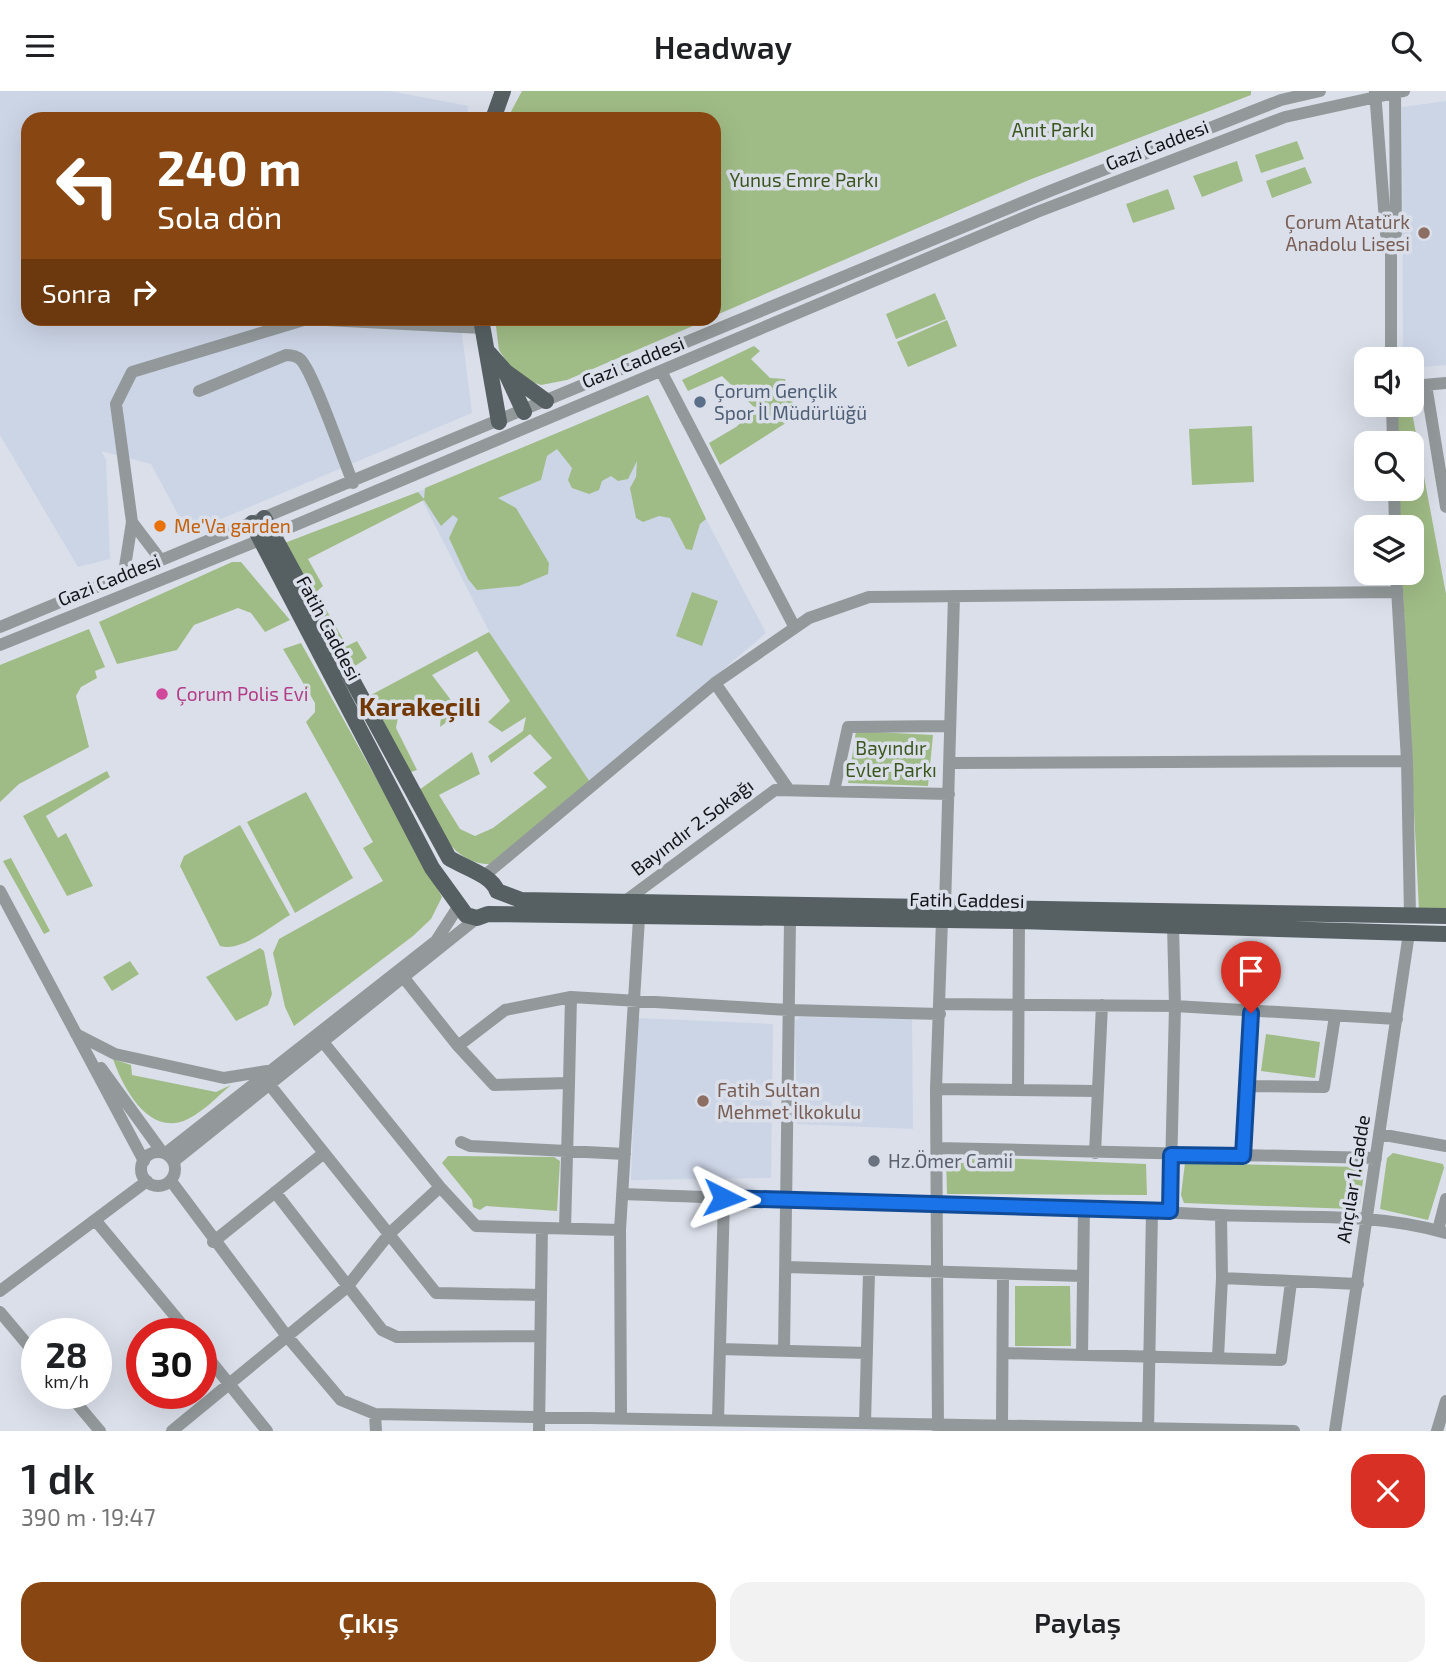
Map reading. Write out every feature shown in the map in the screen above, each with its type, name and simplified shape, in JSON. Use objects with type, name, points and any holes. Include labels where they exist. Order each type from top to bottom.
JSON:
[{"type":"main road","points":[[490,91],[492,112]]},
{"type":"main road","points":[[495,112],[503,91]]},
{"type":"main road","points":[[483,326],[502,428]]},
{"type":"main road","points":[[489,353],[505,371],[546,401]]},
{"type":"main road","points":[[505,371],[527,419]]},
{"type":"main road","name":"Fatih Caddesi","points":[[258,520],[432,868],[466,915],[790,920],[944,913],[1019,921],[1446,934]]},
{"type":"main road","name":"Fatih Caddesi","points":[[266,537],[449,858],[495,884],[497,891],[522,900],[628,899],[944,913],[1446,916]]},
{"type":"main road","points":[[456,902],[457,886],[465,877],[480,875]]},
{"type":"main road","points":[[483,916],[496,906],[497,891]]},
{"type":"main road","points":[[1409,933],[1410,915]]},
{"type":"street","name":"Gazi Caddesi","points":[[527,419],[546,401],[1050,191],[1281,96],[1320,91]]},
{"type":"street","name":"Gazi Caddesi","points":[[0,627],[124,573],[353,483],[661,372],[1037,212],[1286,117],[1398,91]]},
{"type":"street","points":[[1391,347],[1391,241],[1396,233],[1398,91]]},
{"type":"street","points":[[1376,94],[1386,235],[1391,241]]},
{"type":"street","points":[[1281,96],[1286,117]]},
{"type":"street","points":[[124,573],[132,522],[117,404],[132,372],[284,326]]},
{"type":"street","points":[[199,391],[286,355],[297,357],[303,362],[353,483]]},
{"type":"street","points":[[661,372],[794,627]]},
{"type":"street","points":[[1446,383],[1426,385],[1446,507]]},
{"type":"street","name":"Gazi Caddesi","points":[[0,645],[266,537],[502,428]]},
{"type":"street","points":[[132,522],[160,559]]},
{"type":"street","points":[[1397,585],[1407,761],[1410,915]]},
{"type":"street","points":[[480,875],[715,683],[809,618],[869,597],[1397,592]]},
{"type":"street","points":[[939,1428],[936,1089],[949,794],[948,726],[954,596]]},
{"type":"street","points":[[715,683],[789,790]]},
{"type":"street","points":[[834,791],[848,727],[948,726]]},
{"type":"street","points":[[950,763],[1407,761]]},
{"type":"street","name":"Bayındır 2.Sokağı","points":[[628,899],[775,790],[949,794]]},
{"type":"street","points":[[0,891],[144,1161]]},
{"type":"street","points":[[167,1156],[271,1070],[436,941],[456,902]]},
{"type":"street","points":[[167,1156],[269,1084],[483,916]]},
{"type":"street","points":[[621,1416],[622,1194],[639,918]]},
{"type":"street","points":[[784,1351],[790,920]]},
{"type":"street","points":[[1018,1090],[1019,921]]},
{"type":"street","points":[[1170,1211],[1175,1006],[1174,925]]},
{"type":"street","name":"Ahçılar 1.Cadde","points":[[1335,1431],[1409,933]]},
{"type":"street","points":[[404,978],[458,1046],[494,1085],[569,1083]]},
{"type":"street","points":[[458,1046],[505,1010],[571,997],[789,1010],[940,1009],[1019,1004],[1175,1006],[1251,1013],[1397,1019]]},
{"type":"street","points":[[565,1228],[571,997]]},
{"type":"street","points":[[1095,1153],[1101,1005]]},
{"type":"street","points":[[1243,1156],[1251,1013]]},
{"type":"street","points":[[1247,1086],[1324,1087],[1335,1016]]},
{"type":"street","points":[[76,1034],[116,1054],[224,1078],[271,1070]]},
{"type":"street","points":[[76,1034],[167,1156],[176,1172],[171,1181],[161,1186],[147,1181],[141,1166],[144,1161],[156,1152],[167,1156]]},
{"type":"street","points":[[323,1042],[440,1187],[476,1226],[621,1230]]},
{"type":"street","points":[[269,1084],[436,1293],[541,1295]]},
{"type":"street","points":[[936,1089],[1097,1091]]},
{"type":"street","points":[[1380,1134],[1446,1146]]},
{"type":"street","points":[[461,1142],[470,1146],[625,1154]]},
{"type":"street","points":[[937,1148],[1376,1158]]},
{"type":"street","points":[[213,1241],[324,1153]]},
{"type":"street","points":[[0,1291],[147,1181]]},
{"type":"street","points":[[171,1181],[213,1241],[341,1400],[375,1414],[621,1416],[803,1426],[866,1423],[939,1428],[1002,1425],[1294,1431]]},
{"type":"street","points":[[172,1431],[347,1287],[389,1234],[440,1187]]},
{"type":"street","points":[[275,1192],[382,1330],[397,1336],[540,1336]]},
{"type":"street","points":[[622,1194],[1170,1211],[1222,1215],[1366,1216],[1442,1231],[1446,1199]]},
{"type":"street","points":[[718,1420],[724,1198]]},
{"type":"street","points":[[1082,1355],[1084,1208]]},
{"type":"street","points":[[1148,1430],[1152,1211]]},
{"type":"street","points":[[1218,1357],[1222,1215]]},
{"type":"street","points":[[96,1220],[177,1318]]},
{"type":"street","points":[[538,1431],[542,1228]]},
{"type":"street","points":[[786,1267],[869,1272],[1083,1276]]},
{"type":"street","points":[[866,1423],[869,1272]]},
{"type":"street","points":[[1002,1425],[1003,1274]]},
{"type":"street","points":[[1222,1279],[1358,1284]]},
{"type":"street","points":[[1003,1353],[1281,1360],[1291,1282]]},
{"type":"street","points":[[0,1312],[21,1337]]},
{"type":"street","points":[[720,1349],[867,1353]]},
{"type":"street","points":[[217,1368],[267,1431]]},
{"type":"street","points":[[1437,1431],[1446,1401]]},
{"type":"street","points":[[81,1409],[100,1431]]},
{"type":"street","points":[[375,1414],[376,1431]]},
{"type":"shaded area","points":[[0,91],[390,91],[468,106],[468,112],[21,112],[21,326],[461,326],[472,413],[188,533],[151,464],[101,451],[106,459],[110,559],[78,567],[0,435]]},
{"type":"shaded area","name":"Çorum Atatürk Anadolu Lisesi","points":[[1446,101],[1446,365],[1424,367],[1424,347],[1403,347],[1402,107]]},
{"type":"shaded area","points":[[648,395],[706,519],[766,633],[590,782],[495,643],[418,492]]},
{"type":"shaded area","points":[[800,1017],[912,1019],[913,1129],[797,1124],[795,1021]]},
{"type":"shaded area","name":"Fatih Sultan Mehmet İlkokulu","points":[[637,1018],[773,1024],[771,1178],[631,1180]]},
{"type":"green space","name":"Yunus Emre Parkı","points":[[522,91],[1251,91],[1251,95],[1029,180],[721,313],[721,112],[511,112]]},
{"type":"green space","points":[[1297,141],[1304,159],[1261,173],[1255,155]]},
{"type":"green space","points":[[1237,161],[1243,181],[1202,197],[1193,176]]},
{"type":"green space","points":[[1305,167],[1312,183],[1272,198],[1266,181]]},
{"type":"green space","points":[[1168,189],[1175,209],[1133,223],[1126,204]]},
{"type":"green space","points":[[935,293],[946,319],[896,339],[886,314]]},
{"type":"green space","points":[[947,320],[957,346],[908,367],[897,342]]},
{"type":"green space","points":[[496,326],[693,326],[567,380],[541,385],[517,377],[499,350]]},
{"type":"green space","points":[[754,346],[760,351],[751,359],[770,378],[785,379],[793,403],[792,419],[720,465],[709,443],[736,427],[756,409],[722,376],[688,391],[682,380]]},
{"type":"green space","points":[[648,395],[706,519],[700,524],[692,550],[686,549],[670,518],[659,516],[643,522],[636,518],[630,488],[636,477],[637,461],[628,479],[618,481],[611,476],[602,481],[599,490],[589,494],[572,488],[568,480],[572,468],[557,449],[547,456],[541,480],[498,498],[516,508],[549,563],[548,574],[519,586],[477,590],[468,579],[449,538],[458,519],[453,515],[441,526],[424,500],[308,559],[323,586],[316,592],[347,646],[357,641],[367,658],[355,666],[282,544],[418,492],[424,499],[425,488]]},
{"type":"green space","points":[[1396,417],[1413,417],[1415,431],[1397,431]]},
{"type":"green space","points":[[1252,426],[1254,482],[1192,485],[1189,429]]},
{"type":"green space","points":[[1424,476],[1446,594],[1446,910],[1419,910],[1403,585],[1424,585],[1424,515],[1399,515],[1399,501],[1424,501]]},
{"type":"green space","points":[[232,562],[241,562],[290,620],[265,632],[251,613],[238,608],[194,625],[177,650],[117,664],[99,622]]},
{"type":"green space","points":[[692,592],[718,601],[702,646],[676,636]]},
{"type":"green space","points":[[89,629],[105,667],[95,671],[97,678],[81,687],[76,696],[89,747],[19,784],[0,802],[0,665]]},
{"type":"green space","points":[[489,632],[590,782],[492,864],[478,863],[455,849],[438,827],[419,790],[472,752],[480,774],[439,795],[460,829],[475,836],[493,828],[547,787],[533,773],[552,758],[530,734],[491,763],[488,756],[523,731],[526,717],[502,732],[488,722],[510,701],[477,651],[432,675],[460,712],[440,727],[442,703],[401,701],[396,728],[417,770],[408,773],[371,695]]},
{"type":"green space","points":[[301,643],[442,897],[431,919],[413,936],[294,1026],[285,1007],[273,953],[279,939],[383,881],[363,848],[373,842],[306,722],[315,712],[315,703],[283,649]]},
{"type":"green space","name":"Bayındır Evler Parkı","points":[[856,731],[933,735],[928,786],[848,783]]},
{"type":"green space","points":[[107,771],[110,777],[46,816],[58,838],[66,833],[93,886],[67,896],[23,816]]},
{"type":"green space","points":[[306,792],[353,878],[295,913],[247,822]]},
{"type":"green space","points":[[240,825],[290,915],[247,942],[229,947],[220,946],[180,866],[184,856]]},
{"type":"green space","points":[[11,858],[50,931],[44,934],[3,861]]},
{"type":"green space","points":[[260,948],[264,951],[272,994],[268,1005],[236,1021],[206,977]]},
{"type":"green space","points":[[130,961],[139,974],[112,991],[103,977]]},
{"type":"green space","points":[[1266,1034],[1320,1042],[1315,1078],[1261,1071]]},
{"type":"green space","points":[[113,1059],[131,1065],[132,1075],[216,1092],[231,1085],[188,1119],[174,1123],[161,1122],[150,1116],[131,1096]]},
{"type":"green space","points":[[1393,1153],[1443,1164],[1428,1220],[1380,1209],[1387,1158]]},
{"type":"green space","points":[[448,1156],[554,1157],[560,1161],[557,1211],[486,1206],[480,1210],[473,1207],[472,1200],[442,1163]]},
{"type":"green space","points":[[946,1156],[1146,1164],[1147,1195],[947,1194]]},
{"type":"green space","points":[[1185,1163],[1361,1167],[1364,1172],[1360,1204],[1352,1209],[1184,1203],[1181,1195]]},
{"type":"green space","points":[[1015,1286],[1070,1286],[1071,1346],[1015,1346]]},
{"type":"place","name":"Çorum Atatürk Anadolu Lisesi","points":[[1424,233]]},
{"type":"place","name":"Çorum Gençlik Spor İl Müdürlüğü","points":[[700,402]]},
{"type":"place","name":"Me'Va garden","points":[[160,526]]},
{"type":"place","name":"Çorum Polis Evi","points":[[162,694]]},
{"type":"place","name":"Fatih Sultan Mehmet İlkokulu","points":[[703,1101]]},
{"type":"place","name":"Hz.Ömer Camii","points":[[874,1161]]},
{"type":"district","name":"Karakeçili","points":[[420,707]]},
{"type":"route","points":[[724,1198],[1170,1211],[1171,1155],[1243,1156],[1251,1013]]},
{"type":"park label","name":"Anıt Parkı","points":[[1053,130]]}]
